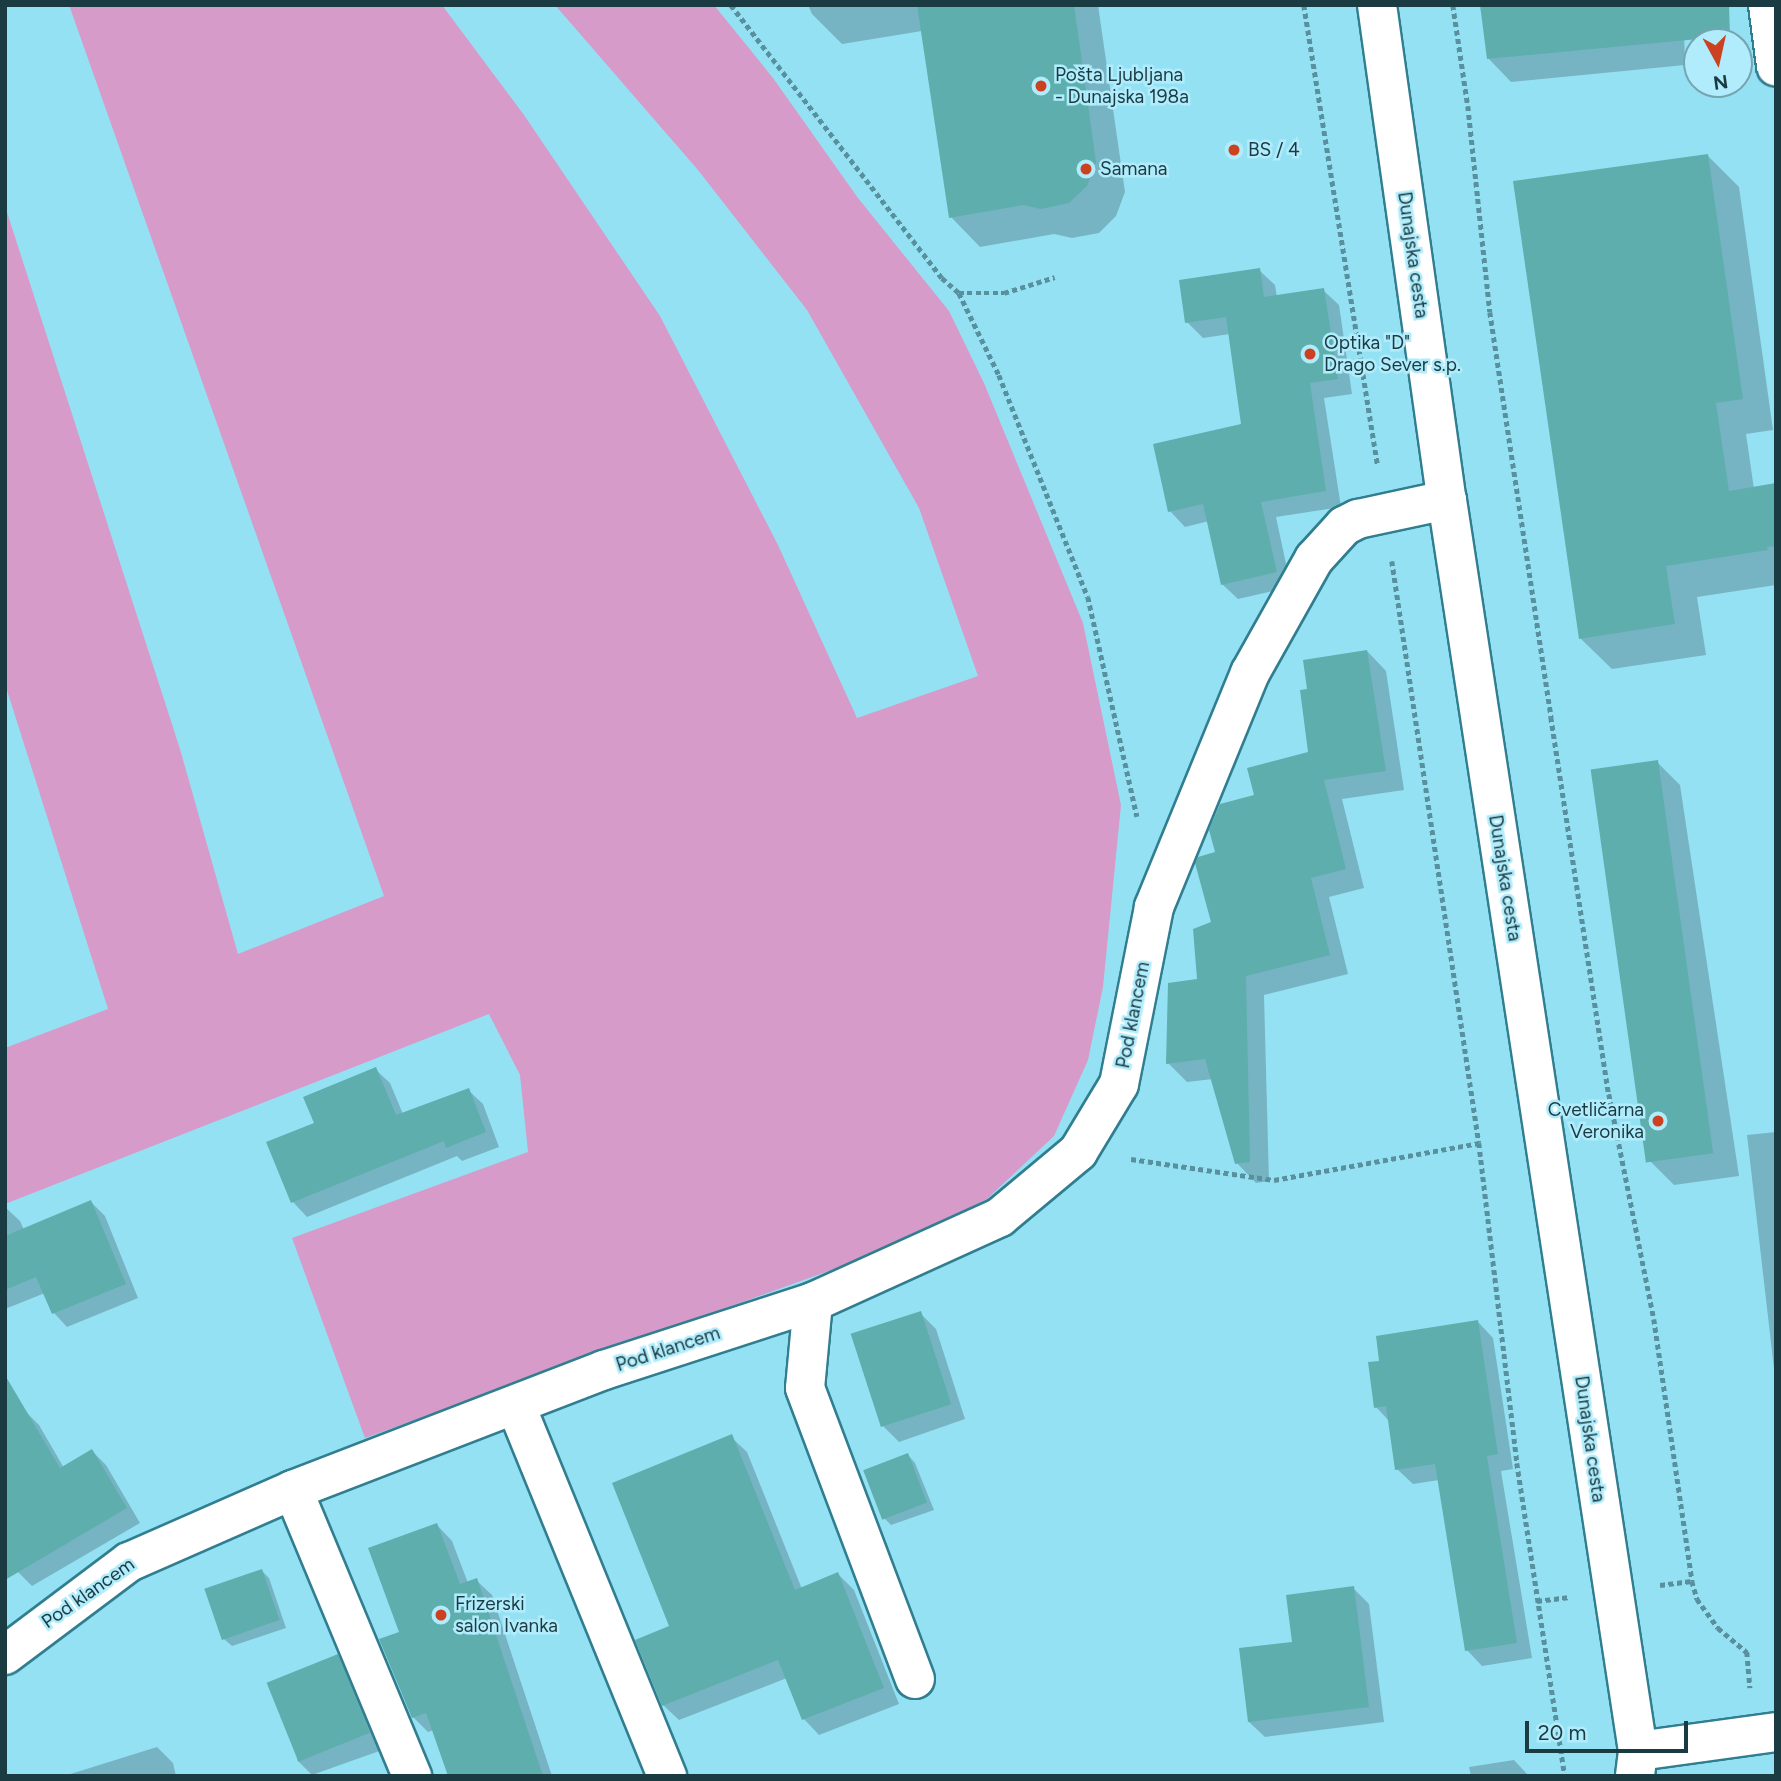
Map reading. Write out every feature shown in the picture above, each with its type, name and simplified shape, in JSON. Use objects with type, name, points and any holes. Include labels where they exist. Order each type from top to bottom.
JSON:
[{"type":"street","name":"Dunajska cesta","points":[[1377,5],[1447,500],[1641,1767]]},
{"type":"street","points":[[1768,5],[1776,66]]},
{"type":"street","name":"Pod klancem","points":[[5,1656],[129,1562],[293,1490],[604,1370],[813,1302],[1000,1217],[1078,1152],[1119,1084],[1154,907],[1250,673],[1308,570],[1339,532],[1358,519],[1447,500]]},
{"type":"street","points":[[813,1302],[805,1388],[915,1679]]},
{"type":"street","points":[[516,1406],[667,1776]]},
{"type":"street","points":[[293,1490],[412,1776]]},
{"type":"street","points":[[1641,1767],[1776,1732]]},
{"type":"path","points":[[731,5],[942,278],[959,293],[999,374],[1088,597],[1123,743],[1138,825]]},
{"type":"path","points":[[1304,5],[1378,463]]},
{"type":"path","points":[[1453,5],[1468,106],[1490,312],[1551,717],[1609,1094],[1654,1320],[1692,1581],[1697,1599],[1718,1628],[1747,1652],[1747,1666]]},
{"type":"path","points":[[959,293],[1004,293],[1055,277]]},
{"type":"path","points":[[1392,560],[1479,1143],[1515,1449],[1565,1776]]},
{"type":"path","points":[[1078,1152],[1273,1180],[1479,1143]]},
{"type":"shaded area","points":[[69,5],[442,5],[524,115],[660,316],[778,545],[857,718],[978,676],[919,508],[807,310],[698,170],[555,5],[714,5],[773,78],[858,198],[949,311],[984,383],[1083,623],[1121,805],[1103,987],[1088,1060],[1054,1136],[987,1199],[895,1247],[365,1438],[292,1238],[528,1152],[520,1075],[489,1014],[5,1204],[5,1048],[108,1009],[5,684],[5,206],[180,749],[238,954],[384,896]]},
{"type":"building","points":[[917,5],[1074,5],[1096,162],[1087,186],[1069,203],[1041,209],[1023,205],[949,218]]},
{"type":"building","points":[[1480,5],[1729,5],[1730,28],[1683,28],[1683,40],[1487,59]]},
{"type":"building","points":[[1708,154],[1743,399],[1716,403],[1729,491],[1776,483],[1776,546],[1767,547],[1768,550],[1666,566],[1675,624],[1579,639],[1513,181]]},
{"type":"building","points":[[1260,268],[1264,297],[1324,288],[1338,379],[1310,383],[1326,491],[1261,502],[1277,572],[1221,585],[1203,504],[1168,512],[1153,444],[1241,424],[1226,317],[1185,323],[1179,280]]},
{"type":"building","points":[[1367,650],[1386,771],[1324,780],[1346,869],[1311,878],[1330,955],[1246,976],[1250,1162],[1235,1164],[1205,1059],[1166,1064],[1168,983],[1197,979],[1193,929],[1211,922],[1195,863],[1198,857],[1215,852],[1209,830],[1220,804],[1254,795],[1247,768],[1308,752],[1300,690],[1307,689],[1303,660]]},
{"type":"building","points":[[1658,760],[1713,1153],[1646,1163],[1591,769]]},
{"type":"building","points":[[376,1067],[396,1115],[469,1088],[486,1132],[446,1148],[444,1141],[291,1203],[266,1142],[314,1123],[303,1097]]},
{"type":"building","points":[[91,1200],[126,1284],[52,1314],[36,1277],[5,1290],[5,1236]]},
{"type":"building","points":[[921,1311],[951,1404],[881,1427],[851,1334]]},
{"type":"building","points":[[1478,1320],[1498,1454],[1487,1456],[1517,1643],[1465,1651],[1435,1464],[1395,1470],[1386,1406],[1374,1408],[1368,1362],[1379,1361],[1376,1336]]},
{"type":"building","points":[[5,1375],[60,1468],[92,1449],[127,1508],[5,1580]]},
{"type":"building","points":[[732,1434],[795,1590],[838,1572],[884,1688],[802,1720],[778,1660],[662,1706],[635,1640],[669,1626],[612,1483]]},
{"type":"building","points":[[908,1453],[927,1502],[882,1520],[863,1470]]},
{"type":"building","points":[[437,1523],[460,1584],[477,1578],[543,1776],[448,1776],[426,1713],[412,1718],[379,1639],[399,1632],[368,1548]]},
{"type":"building","points":[[262,1569],[280,1620],[222,1640],[204,1589]]},
{"type":"building","points":[[1354,1586],[1369,1707],[1248,1722],[1239,1648],[1292,1642],[1286,1595]]},
{"type":"building","points":[[338,1654],[370,1733],[298,1762],[267,1683]]},
{"type":"place","name":"Pošta Ljubljana - Dunajska 198a","points":[[1041,86]]},
{"type":"place","name":"BS / 4","points":[[1234,150]]},
{"type":"place","name":"Samana","points":[[1086,169]]},
{"type":"place","name":"Optika \"D\" Drago Sever s.p.","points":[[1310,354]]},
{"type":"place","name":"Cvetličarna Veronika","points":[[1658,1121]]},
{"type":"place","name":"Frizerski salon Ivanka","points":[[441,1615]]}]
